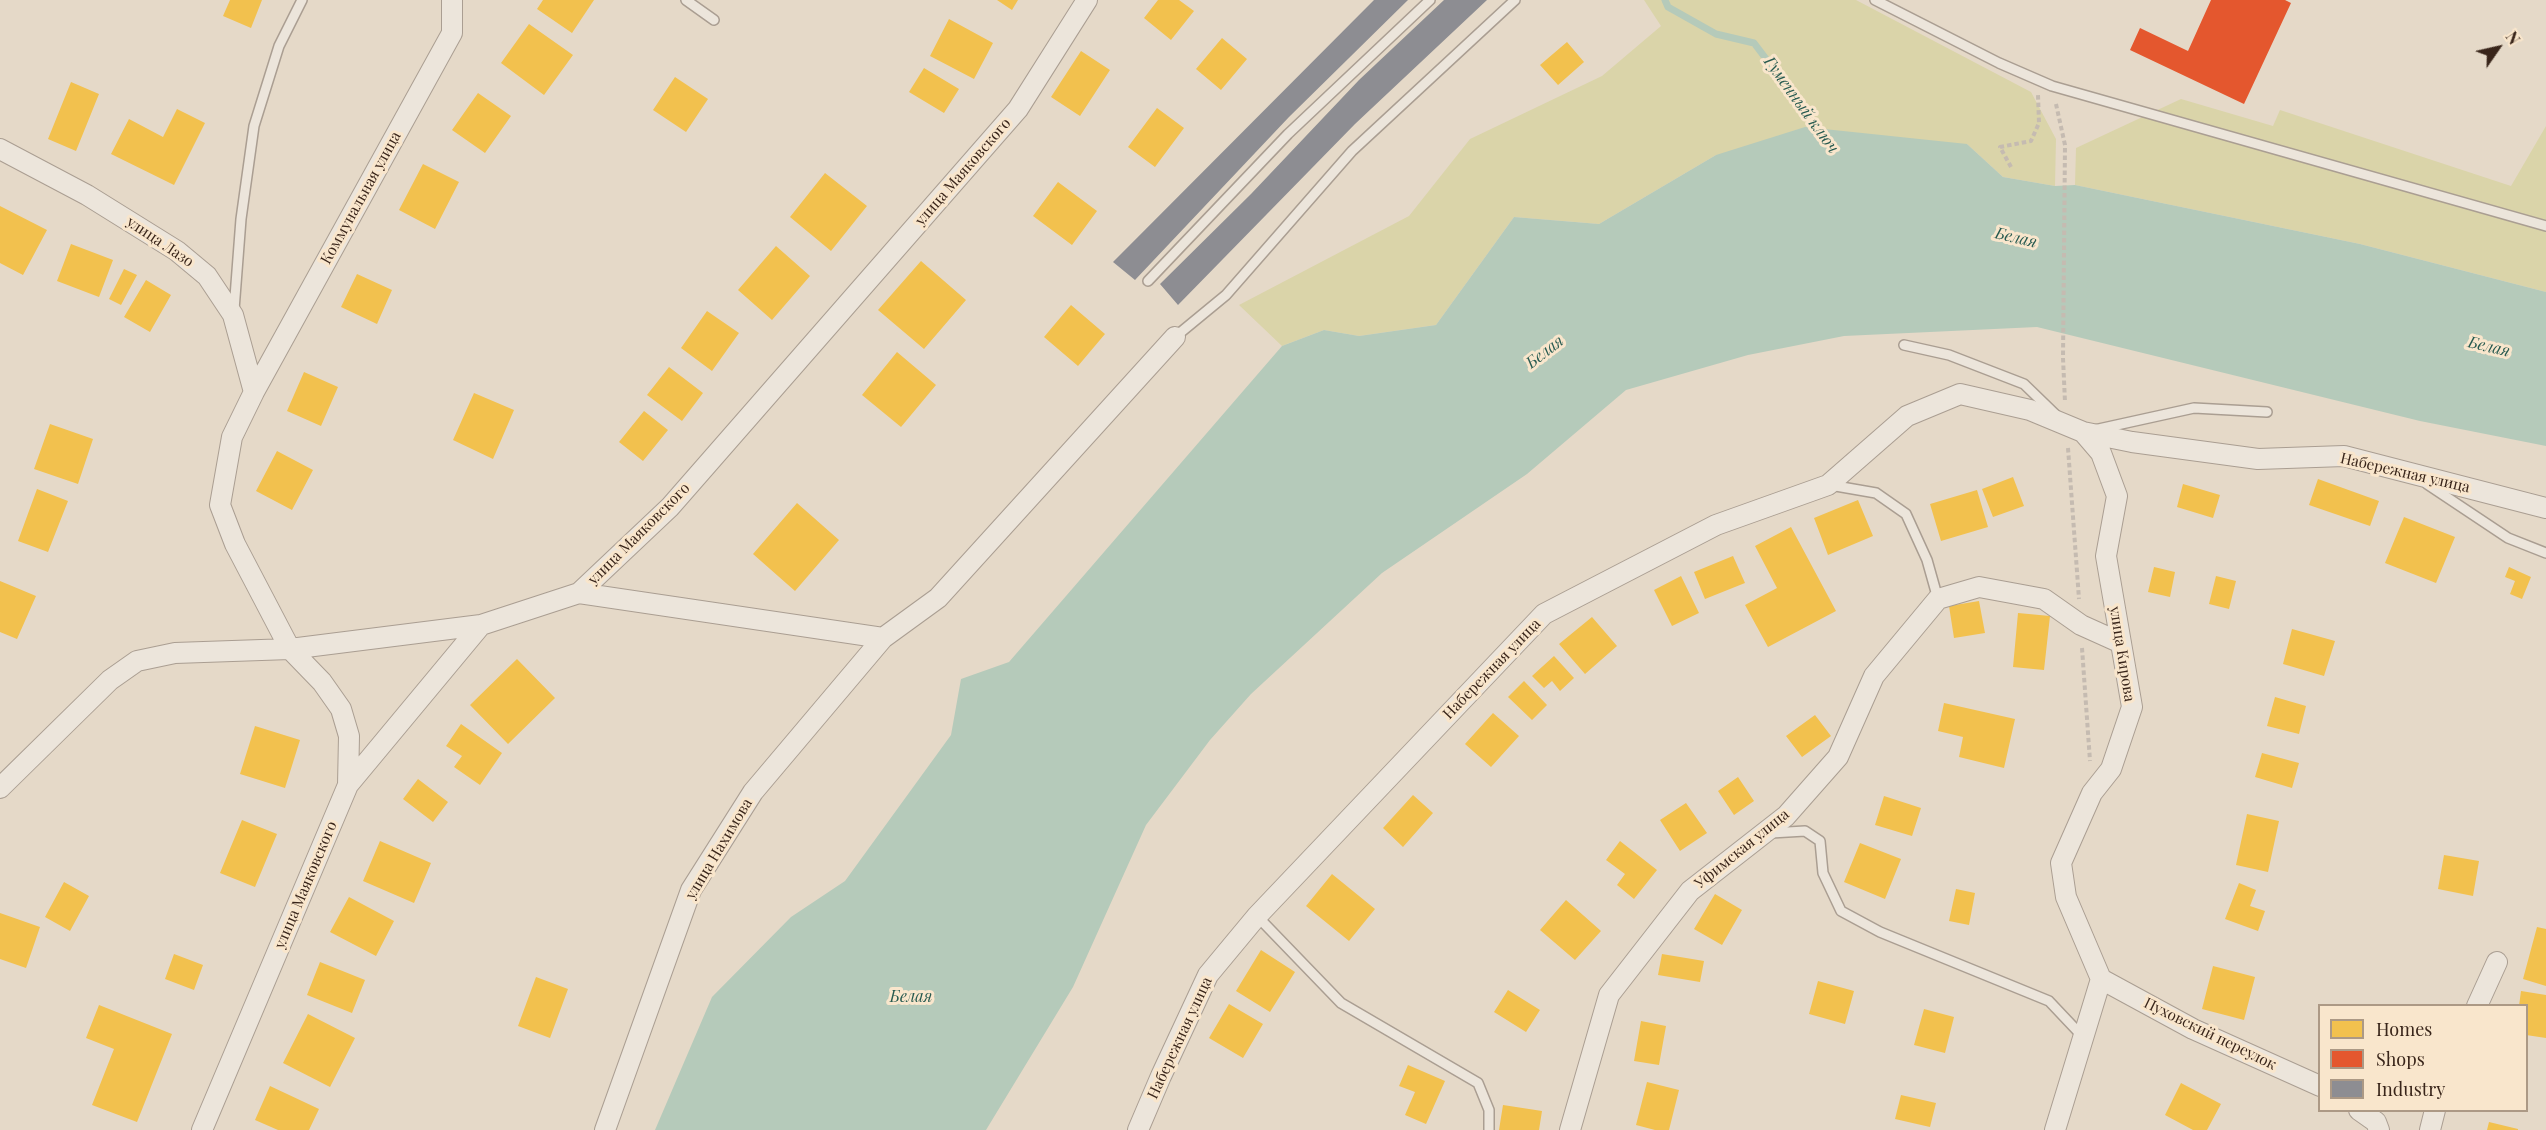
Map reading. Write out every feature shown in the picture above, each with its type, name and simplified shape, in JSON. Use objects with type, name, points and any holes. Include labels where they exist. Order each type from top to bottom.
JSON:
[{"type":"street","name":"Коммунальная улица","points":[[348,785],[349,736],[341,710],[322,682],[290,649],[234,544],[220,506],[232,437],[254,392],[452,33],[452,0]]},
{"type":"street","name":"улица Маяковского","points":[[201,1130],[348,785],[481,625],[579,593],[670,507],[1018,109],[1087,0]]},
{"type":"street","name":"улица Лазо","points":[[0,149],[87,195],[177,251],[207,276],[233,315],[254,392]]},
{"type":"street","name":"улица Нахимова","points":[[605,1130],[691,890],[753,792],[883,638],[938,598],[1174,337]]},
{"type":"street","name":"Набережная улица","points":[[1138,1130],[1208,975],[1257,916],[1544,614],[1716,525],[1828,485],[1908,416],[1960,394],[2030,410]]},
{"type":"street","name":"улица Кирова","points":[[2030,410],[2075,428],[2101,453],[2117,496],[2106,556],[2132,707],[2111,769],[2092,794],[2061,863],[2066,897],[2101,979]]},
{"type":"street","name":"Набережная улица","points":[[2075,428],[2132,442],[2258,459],[2344,456],[2546,508]]},
{"type":"street","points":[[1938,599],[1979,587],[2044,599],[2081,625],[2121,643]]},
{"type":"street","points":[[579,593],[883,638]]},
{"type":"street","name":"Уфимская улица","points":[[1570,1130],[1609,995],[1690,891],[1786,816],[1838,757],[1875,676],[1938,599]]},
{"type":"street","points":[[0,788],[110,680],[137,661],[175,653],[290,649],[481,625]]},
{"type":"street","points":[[2477,1004],[2497,962]]},
{"type":"street","points":[[2055,1130],[2101,979]]},
{"type":"street","name":"Пуховский переулок","points":[[2101,979],[2193,1029],[2318,1086]]},
{"type":"street","points":[[2362,1112],[2376,1122],[2379,1130]]},
{"type":"street","points":[[2430,1130],[2435,1112]]},
{"type":"lane","points":[[233,315],[241,219],[254,126],[279,46],[302,0]]},
{"type":"lane","points":[[686,0],[714,20]]},
{"type":"lane","points":[[1148,281],[1288,134],[1430,0]]},
{"type":"lane","points":[[1174,337],[1226,295],[1352,151],[1515,0]]},
{"type":"lane","points":[[1875,0],[1999,63],[2052,86],[2546,226]]},
{"type":"lane","points":[[1904,345],[1949,355],[2024,384],[2075,428],[2194,408],[2266,412]]},
{"type":"lane","points":[[2410,473],[2508,538],[2546,553]]},
{"type":"lane","points":[[1828,485],[1876,493],[1906,514],[1927,560],[1938,599]]},
{"type":"lane","points":[[1764,833],[1805,831],[1820,841],[1823,873],[1841,911],[1880,932],[2049,1001],[2083,1038]]},
{"type":"lane","points":[[1257,916],[1341,1003],[1479,1083],[1489,1110],[1490,1130]]},
{"type":"path","points":[[2011,167],[2000,147],[2031,141],[2039,123],[2037,79]]},
{"type":"path","points":[[2052,86],[2065,145],[2063,358],[2075,428],[2081,625],[2092,794]]},
{"type":"shaded area","points":[[1644,0],[1856,0],[2031,92],[2056,139],[2055,186],[2003,177],[1967,144],[1716,155],[1599,224],[1514,217],[1436,325],[1359,336],[1324,330],[1282,346],[1239,305],[1409,216],[1470,139],[1602,76],[1661,26]]},
{"type":"shaded area","points":[[2181,99],[2273,126],[2280,110],[2511,186],[2546,126],[2546,292],[2360,244],[2075,185],[2076,148]]},
{"type":"water","name":"Белая","points":[[1805,127],[1967,144],[2003,177],[2055,186],[2075,185],[2360,244],[2546,292],[2546,446],[2420,421],[2037,327],[1844,336],[1748,355],[1626,390],[1527,474],[1382,573],[1251,694],[1210,740],[1146,825],[1073,987],[986,1130],[655,1130],[712,997],[791,917],[845,881],[951,735],[961,679],[1009,662],[1282,346],[1324,330],[1359,336],[1436,325],[1514,217],[1599,224],[1716,155]]},
{"type":"building: Homes","points":[[230,0],[262,0],[251,28],[223,16]]},
{"type":"building: Homes","points":[[543,0],[594,0],[572,33],[537,9]]},
{"type":"building: Homes","points":[[997,0],[1018,0],[1012,10]]},
{"type":"building: Homes","points":[[1158,0],[1179,0],[1194,11],[1171,40],[1144,18]]},
{"type":"building: Homes","points":[[949,19],[993,43],[974,79],[930,56]]},
{"type":"building: Homes","points":[[529,24],[573,55],[544,95],[501,63]]},
{"type":"building: Homes","points":[[1222,38],[1247,59],[1221,90],[1196,69]]},
{"type":"building: Homes","points":[[1567,42],[1584,62],[1558,85],[1540,65]]},
{"type":"building: Homes","points":[[1081,51],[1110,70],[1080,116],[1051,97]]},
{"type":"building: Homes","points":[[924,68],[959,89],[944,113],[909,92]]},
{"type":"building: Homes","points":[[675,77],[708,99],[686,132],[653,110]]},
{"type":"building: Homes","points":[[71,82],[99,94],[76,151],[48,139]]},
{"type":"building: Homes","points":[[478,93],[511,116],[485,153],[452,130]]},
{"type":"building: Homes","points":[[1157,108],[1184,128],[1155,167],[1128,147]]},
{"type":"building: Homes","points":[[177,109],[205,123],[174,185],[111,154],[129,119],[163,137]]},
{"type":"building: Homes","points":[[423,164],[459,182],[435,229],[399,210]]},
{"type":"building: Homes","points":[[825,173],[867,206],[831,251],[790,217]]},
{"type":"building: Homes","points":[[1058,182],[1097,211],[1072,245],[1033,216]]},
{"type":"building: Homes","points":[[0,206],[47,230],[23,275],[0,263]]},
{"type":"building: Homes","points":[[71,244],[113,260],[99,297],[57,281]]},
{"type":"building: Homes","points":[[776,246],[810,276],[772,320],[738,290]]},
{"type":"building: Homes","points":[[921,261],[966,300],[924,349],[878,310]]},
{"type":"building: Homes","points":[[124,269],[137,275],[121,305],[109,299]]},
{"type":"building: Homes","points":[[357,274],[392,290],[377,324],[341,307]]},
{"type":"building: Homes","points":[[146,280],[171,295],[150,332],[124,317]]},
{"type":"building: Homes","points":[[1071,305],[1105,334],[1078,366],[1044,337]]},
{"type":"building: Homes","points":[[707,311],[739,333],[712,371],[681,348]]},
{"type":"building: Homes","points":[[897,352],[936,385],[901,427],[862,395]]},
{"type":"building: Homes","points":[[669,367],[703,393],[682,421],[647,395]]},
{"type":"building: Homes","points":[[304,372],[338,387],[321,426],[287,411]]},
{"type":"building: Homes","points":[[474,393],[514,410],[493,459],[453,440]]},
{"type":"building: Homes","points":[[644,411],[668,430],[643,461],[619,442]]},
{"type":"building: Homes","points":[[50,424],[93,439],[78,484],[34,469]]},
{"type":"building: Homes","points":[[277,451],[313,470],[292,510],[256,491]]},
{"type":"building: Homes","points":[[2013,477],[2024,506],[1993,517],[1982,489]]},
{"type":"building: Homes","points":[[2318,479],[2379,501],[2370,526],[2309,505]]},
{"type":"building: Homes","points":[[2183,484],[2220,495],[2213,518],[2177,507]]},
{"type":"building: Homes","points":[[37,489],[68,501],[48,552],[18,541]]},
{"type":"building: Homes","points":[[1977,490],[1988,527],[1941,541],[1930,504]]},
{"type":"building: Homes","points":[[1858,500],[1873,536],[1828,555],[1814,518]]},
{"type":"building: Homes","points":[[797,503],[839,540],[795,591],[753,554]]},
{"type":"building: Homes","points":[[2404,517],[2455,537],[2436,583],[2385,563]]},
{"type":"building: Homes","points":[[1791,527],[1836,611],[1768,647],[1745,605],[1777,588],[1755,546]]},
{"type":"building: Homes","points":[[1733,556],[1745,583],[1705,599],[1694,572]]},
{"type":"building: Homes","points":[[2154,567],[2175,572],[2170,597],[2148,592]]},
{"type":"building: Homes","points":[[2509,567],[2531,577],[2522,599],[2510,594],[2515,581],[2505,577]]},
{"type":"building: Homes","points":[[1681,576],[1699,613],[1672,626],[1654,590]]},
{"type":"building: Homes","points":[[2216,576],[2236,581],[2229,609],[2209,604]]},
{"type":"building: Homes","points":[[0,581],[36,596],[17,639],[0,632]]},
{"type":"building: Homes","points":[[1979,601],[1985,633],[1954,638],[1949,606]]},
{"type":"building: Homes","points":[[2018,613],[2050,616],[2044,670],[2013,667]]},
{"type":"building: Homes","points":[[1592,617],[1617,646],[1585,674],[1559,644]]},
{"type":"building: Homes","points":[[2292,629],[2335,641],[2324,676],[2283,664]]},
{"type":"building: Homes","points":[[1554,656],[1574,678],[1560,691],[1552,681],[1544,688],[1532,676]]},
{"type":"building: Homes","points":[[517,659],[555,698],[508,744],[470,705]]},
{"type":"building: Homes","points":[[1524,681],[1547,705],[1532,720],[1508,697]]},
{"type":"building: Homes","points":[[2275,697],[2306,706],[2299,734],[2267,726]]},
{"type":"building: Homes","points":[[1944,703],[2015,719],[2004,768],[1959,757],[1963,737],[1938,731]]},
{"type":"building: Homes","points":[[1493,713],[1519,736],[1491,767],[1465,744]]},
{"type":"building: Homes","points":[[1815,715],[1831,736],[1802,757],[1786,736]]},
{"type":"building: Homes","points":[[461,724],[502,753],[480,785],[454,767],[462,756],[446,746]]},
{"type":"building: Homes","points":[[255,726],[300,740],[285,788],[240,774]]},
{"type":"building: Homes","points":[[2262,753],[2299,763],[2292,788],[2255,777]]},
{"type":"building: Homes","points":[[1738,777],[1754,801],[1734,815],[1718,791]]},
{"type":"building: Homes","points":[[418,779],[448,802],[433,822],[403,799]]},
{"type":"building: Homes","points":[[1413,795],[1433,813],[1403,847],[1383,828]]},
{"type":"building: Homes","points":[[1884,796],[1921,808],[1912,836],[1875,825]]},
{"type":"building: Homes","points":[[1686,803],[1707,833],[1680,851],[1660,820]]},
{"type":"building: Homes","points":[[2247,814],[2279,821],[2268,872],[2236,865]]},
{"type":"building: Homes","points":[[242,820],[277,834],[255,887],[220,873]]},
{"type":"building: Homes","points":[[380,841],[431,863],[414,903],[363,881]]},
{"type":"building: Homes","points":[[1620,841],[1657,870],[1634,899],[1617,885],[1625,874],[1606,860]]},
{"type":"building: Homes","points":[[1860,843],[1901,859],[1885,899],[1844,882]]},
{"type":"building: Homes","points":[[2444,855],[2479,861],[2473,896],[2438,889]]},
{"type":"building: Homes","points":[[1332,874],[1375,909],[1349,941],[1306,906]]},
{"type":"building: Homes","points":[[64,882],[89,896],[70,931],[45,917]]},
{"type":"building: Homes","points":[[2239,883],[2256,890],[2250,906],[2265,911],[2258,931],[2225,919]]},
{"type":"building: Homes","points":[[1956,889],[1975,893],[1969,925],[1949,921]]},
{"type":"building: Homes","points":[[1715,894],[1742,910],[1722,945],[1694,929]]},
{"type":"building: Homes","points":[[349,897],[394,921],[376,956],[330,932]]},
{"type":"building: Homes","points":[[1566,900],[1601,931],[1575,960],[1540,930]]},
{"type":"building: Homes","points":[[0,913],[40,927],[26,968],[0,959]]},
{"type":"building: Homes","points":[[2537,927],[2546,929],[2546,986],[2523,979]]},
{"type":"building: Homes","points":[[1261,950],[1295,972],[1270,1012],[1236,991]]},
{"type":"building: Homes","points":[[174,954],[203,965],[194,990],[165,979]]},
{"type":"building: Homes","points":[[1662,954],[1704,961],[1700,982],[1658,975]]},
{"type":"building: Homes","points":[[320,962],[365,980],[352,1013],[307,995]]},
{"type":"building: Homes","points":[[2213,966],[2255,977],[2244,1020],[2202,1009]]},
{"type":"building: Homes","points":[[536,977],[568,989],[550,1038],[518,1026]]},
{"type":"building: Homes","points":[[1818,981],[1854,991],[1845,1024],[1809,1014]]},
{"type":"building: Homes","points":[[1508,990],[1540,1010],[1526,1032],[1494,1012]]},
{"type":"building: Homes","points":[[2521,991],[2546,995],[2546,1038],[2528,1035],[2528,1004],[2519,1004]]},
{"type":"building: Homes","points":[[1229,1004],[1263,1024],[1243,1058],[1209,1038]]},
{"type":"building: Homes","points":[[99,1005],[172,1034],[137,1122],[92,1105],[114,1049],[86,1038]]},
{"type":"building: Homes","points":[[1924,1009],[1954,1017],[1945,1053],[1914,1045]]},
{"type":"building: Homes","points":[[308,1014],[355,1038],[330,1087],[283,1063]]},
{"type":"building: Homes","points":[[1641,1021],[1666,1026],[1659,1065],[1634,1061]]},
{"type":"building: Homes","points":[[1408,1065],[1445,1081],[1426,1124],[1405,1115],[1415,1092],[1399,1086]]},
{"type":"building: Homes","points":[[1647,1082],[1679,1090],[1669,1130],[1655,1130],[1636,1125]]},
{"type":"building: Homes","points":[[2181,1083],[2221,1104],[2207,1130],[2193,1130],[2165,1115]]},
{"type":"building: Homes","points":[[270,1086],[319,1109],[309,1130],[278,1130],[255,1120]]},
{"type":"building: Homes","points":[[1901,1095],[1936,1103],[1930,1127],[1895,1119]]},
{"type":"building: Homes","points":[[1503,1105],[1542,1111],[1539,1130],[1499,1130]]},
{"type":"building: Homes","points":[[2489,1122],[2518,1129],[2518,1130],[2487,1130]]},
{"type":"building: Shops","points":[[2211,0],[2285,0],[2291,3],[2244,104],[2130,50],[2140,28],[2188,51]]},
{"type":"building: Industry","points":[[1374,0],[1408,0],[1289,117],[1135,280],[1113,262]]},
{"type":"building: Industry","points":[[1444,0],[1487,0],[1355,124],[1178,305],[1160,284],[1251,194],[1359,80]]},
{"type":"waterway","name":"Гуменный ключ","points":[[1665,0],[1668,7],[1716,34],[1754,43],[1823,134]]}]
